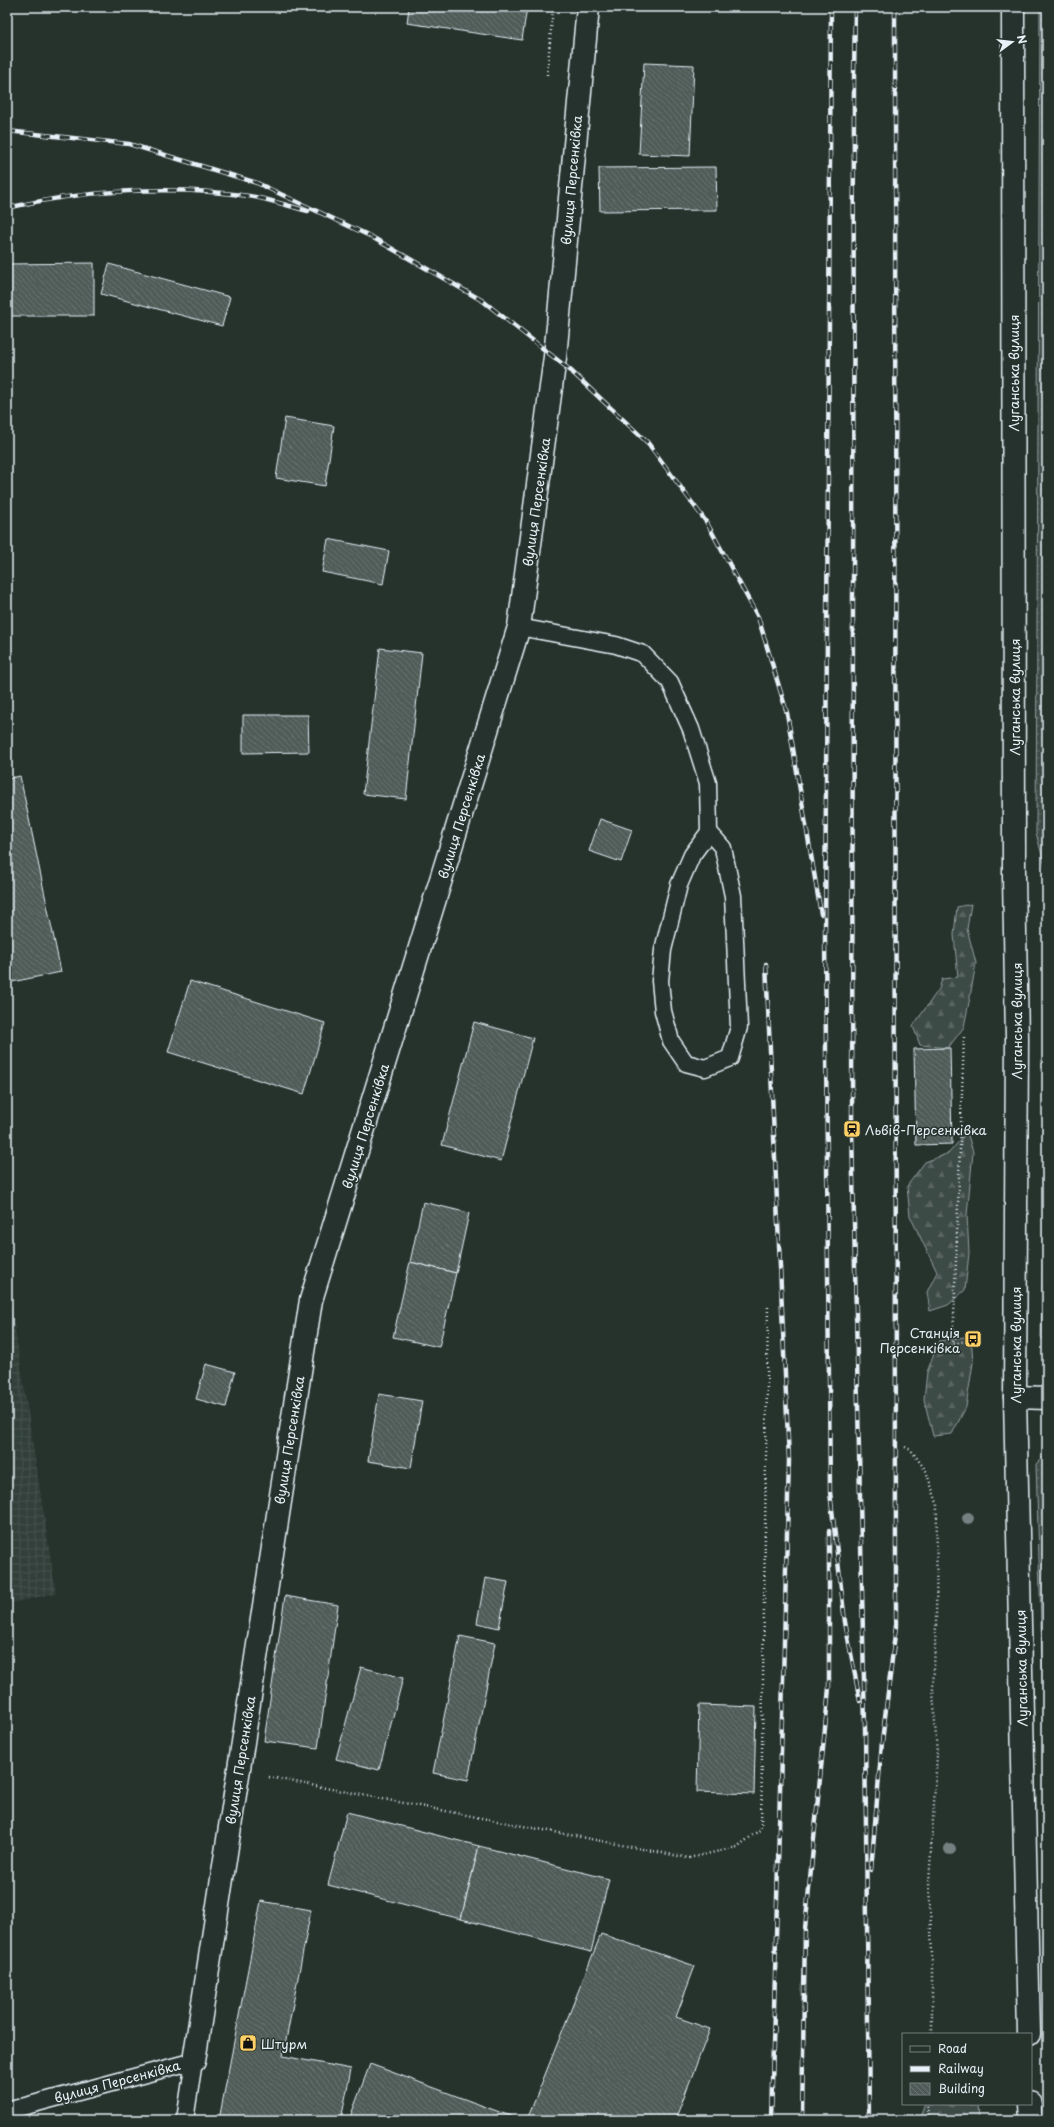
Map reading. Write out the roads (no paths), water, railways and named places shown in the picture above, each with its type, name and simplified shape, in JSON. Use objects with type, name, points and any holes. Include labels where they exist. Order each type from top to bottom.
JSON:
[{"type":"street","name":"вулиця Персенківка","points":[[194,2061],[311,1300],[519,627],[555,358],[588,7]]},
{"type":"street","name":"Луганська вулиця","points":[[1013,7],[1014,878],[1016,1039],[1015,1398],[1029,2033]]},
{"type":"street","points":[[1015,1398],[1047,1398]]},
{"type":"street","points":[[1030,2105],[1031,2120]]},
{"type":"lane","points":[[519,627],[616,645],[643,654],[670,682],[691,729],[708,783],[709,832],[692,855],[678,885],[664,950],[660,981],[663,1011],[671,1041],[686,1063],[705,1068],[730,1058],[739,1027],[733,896],[723,848],[709,832]]},
{"type":"lane","points":[[185,2120],[194,2061]]},
{"type":"lane","name":"вулиця Персенківка","points":[[7,2111],[194,2061]]},
{"type":"railway","points":[[831,7],[825,938],[830,1492],[845,1622],[860,1701]]},
{"type":"railway","points":[[855,7],[852,1129],[865,1727],[869,2120]]},
{"type":"railway","points":[[871,1870],[882,1742],[896,1626],[895,7]]},
{"type":"railway","points":[[7,131],[129,144],[257,183],[370,236],[483,301],[570,370],[648,443],[707,523],[758,617],[787,713],[821,914]]},
{"type":"railway","points":[[7,208],[97,193],[159,190],[249,196],[308,211]]},
{"type":"railway","points":[[766,964],[789,1460],[771,2120]]},
{"type":"railway","points":[[802,2120],[805,1929],[829,1688],[829,1531]]},
{"type":"place","name":"Львів-Персенківка","points":[[852,1129]]},
{"type":"place","name":"Станція Персенківка","points":[[973,1339]]},
{"type":"place","name":"Штурм","points":[[248,2043]]}]
